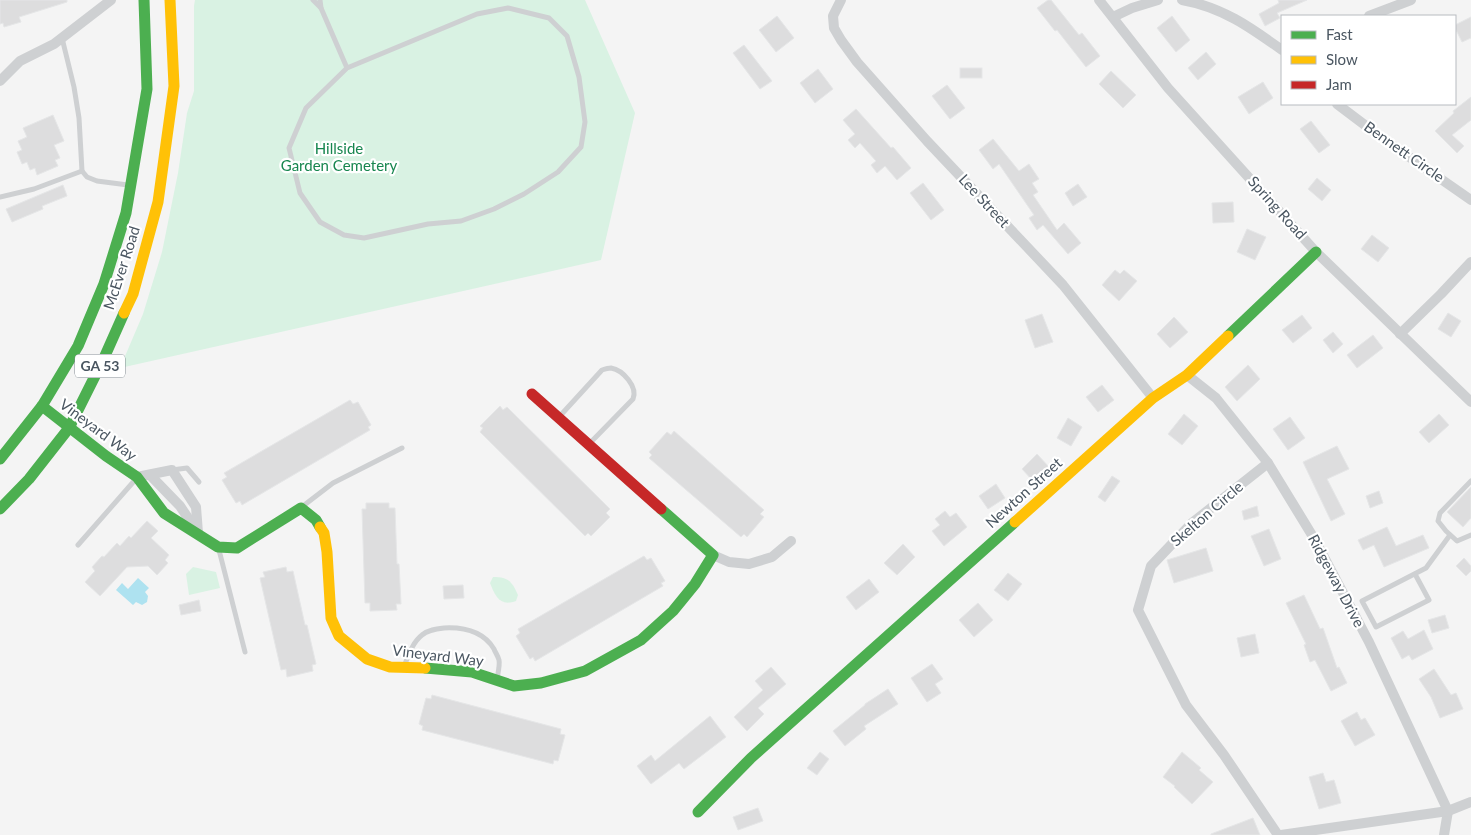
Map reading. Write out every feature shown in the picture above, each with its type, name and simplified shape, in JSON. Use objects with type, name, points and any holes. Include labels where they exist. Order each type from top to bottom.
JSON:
[{"type":"street","points":[[0,80],[20,61],[62,38],[111,0]]},
{"type":"street","name":"McEver Road","points":[[0,459],[42,406],[78,346],[104,284],[126,213],[147,89],[144,0]]},
{"type":"street","name":"McEver Road","points":[[0,509],[29,480],[70,428],[132,294],[158,202],[174,86],[170,0]]},
{"type":"street","name":"Lee Street","points":[[841,0],[833,16],[834,28],[857,62],[927,141],[1063,285],[1153,398]]},
{"type":"street","name":"Spring Road","points":[[1099,0],[1168,88],[1316,252],[1471,402]]},
{"type":"street","points":[[1113,17],[1132,8],[1158,0]]},
{"type":"street","points":[[1182,0],[1198,3],[1230,16],[1281,49]]},
{"type":"street","points":[[1372,15],[1411,0]]},
{"type":"street","name":"Bennett Circle","points":[[1338,105],[1471,200]]},
{"type":"street","name":"Newton Street","points":[[698,812],[751,758],[1153,398],[1187,375],[1316,252]]},
{"type":"street","points":[[1400,334],[1471,262]]},
{"type":"street","name":"Ridgeway Drive","points":[[1187,375],[1216,398],[1268,463],[1315,540],[1369,642],[1448,811]]},
{"type":"street","points":[[532,394],[712,555],[729,562],[749,564],[772,557],[791,540]]},
{"type":"street","name":"Vineyard Way","points":[[42,406],[128,472],[138,477],[164,513],[218,547]]},
{"type":"street","name":"Skelton Circle","points":[[1268,463],[1192,523],[1151,566],[1138,610],[1186,705],[1280,835]]},
{"type":"street","points":[[138,477],[172,470],[196,507],[198,533]]},
{"type":"street","points":[[150,474],[180,506],[198,533]]},
{"type":"street","points":[[218,547],[236,548],[301,508]]},
{"type":"street","name":"Vineyard Way","points":[[301,508],[316,520],[324,533],[331,618],[339,636],[366,659],[390,667],[434,668],[472,672],[514,686],[541,683],[586,671],[641,640],[673,611],[695,584],[712,555]]},
{"type":"street","points":[[1280,835],[1448,811],[1471,802]]},
{"type":"street","points":[[1444,835],[1448,811]]},
{"type":"lane","points":[[313,0],[321,8]]},
{"type":"lane","points":[[320,0],[321,8],[347,68]]},
{"type":"lane","points":[[508,8],[548,18],[567,36],[579,77],[585,122],[581,147],[558,172],[524,194],[494,209],[461,221],[428,224],[364,238],[344,235],[320,222],[300,193],[289,148],[306,108],[347,68],[477,14],[508,8]]},
{"type":"lane","points":[[62,38],[79,118],[82,170],[87,177],[97,181],[131,186]]},
{"type":"lane","points":[[0,197],[34,188],[82,170]]},
{"type":"lane","points":[[558,418],[602,370],[610,368],[618,371],[633,384],[635,395],[633,399],[588,444]]},
{"type":"lane","points":[[301,508],[333,483],[402,448]]},
{"type":"lane","points":[[172,470],[187,468],[199,482]]},
{"type":"lane","points":[[78,545],[138,477]]},
{"type":"lane","points":[[1471,481],[1440,513],[1438,521],[1457,541],[1471,535]]},
{"type":"lane","points":[[1415,574],[1429,600],[1376,627],[1362,601],[1426,568],[1450,535]]},
{"type":"lane","points":[[218,547],[245,652]]},
{"type":"lane","points":[[404,667],[410,651],[422,634],[430,630],[454,628],[471,630],[480,634],[489,642],[499,660],[497,680]]},
{"type":"green space","name":"Hillside Garden Cemetery","points":[[195,0],[585,0],[635,113],[601,260],[120,368],[143,314],[162,252],[178,173],[187,113],[194,91]]},
{"type":"green space","points":[[193,567],[216,572],[220,588],[189,595],[186,574]]},
{"type":"green space","points":[[493,577],[506,579],[514,586],[518,595],[516,601],[506,603],[499,599],[490,583]]},
{"type":"water","points":[[138,578],[149,588],[145,592],[148,596],[147,602],[142,605],[136,602],[133,605],[116,590],[122,583],[128,589]]},
{"type":"building","points":[[0,0],[67,0],[67,2],[19,17],[21,22],[4,27],[3,23],[0,24]]},
{"type":"building","points":[[1051,0],[1079,35],[1082,33],[1100,56],[1086,67],[1037,8]]},
{"type":"building","points":[[1278,0],[1307,0],[1277,13],[1280,18],[1265,26],[1259,14],[1279,3]]},
{"type":"building","points":[[777,16],[794,38],[776,52],[759,30]]},
{"type":"building","points":[[1172,16],[1190,40],[1176,52],[1157,28]]},
{"type":"building","points":[[1471,17],[1471,38],[1462,42],[1456,30],[1456,24]]},
{"type":"building","points":[[744,45],[772,81],[760,89],[733,53]]},
{"type":"building","points":[[1206,52],[1216,64],[1198,80],[1188,68]]},
{"type":"building","points":[[960,68],[982,68],[982,78],[960,78]]},
{"type":"building","points":[[818,69],[833,89],[815,103],[800,83]]},
{"type":"building","points":[[1111,71],[1136,95],[1123,108],[1099,84]]},
{"type":"building","points":[[1263,82],[1273,98],[1249,114],[1238,97]]},
{"type":"building","points":[[947,85],[965,108],[950,119],[932,96]]},
{"type":"building","points":[[1471,97],[1471,120],[1452,135],[1464,146],[1457,153],[1435,131],[1454,113],[1453,111]]},
{"type":"building","points":[[856,109],[911,168],[897,180],[885,166],[877,173],[871,165],[876,161],[860,143],[855,148],[848,140],[855,134],[843,120]]},
{"type":"building","points":[[53,115],[64,141],[54,145],[60,158],[55,160],[58,166],[37,175],[35,168],[30,170],[27,162],[22,164],[17,152],[22,150],[18,141],[27,137],[23,128]]},
{"type":"building","points":[[1311,121],[1330,145],[1319,153],[1300,129]]},
{"type":"building","points":[[993,139],[1019,171],[1029,164],[1039,179],[1032,183],[1038,192],[1033,195],[1057,230],[1064,223],[1081,243],[1068,254],[1043,225],[1037,230],[1029,218],[1034,215],[999,164],[993,169],[979,150]]},
{"type":"building","points":[[1317,178],[1331,190],[1322,201],[1308,189]]},
{"type":"building","points":[[923,183],[944,210],[931,220],[910,193]]},
{"type":"building","points":[[1078,184],[1087,197],[1073,206],[1065,193]]},
{"type":"building","points":[[63,185],[67,196],[42,206],[43,209],[12,222],[6,209]]},
{"type":"building","points":[[1233,202],[1234,222],[1213,223],[1212,203]]},
{"type":"building","points":[[1247,229],[1266,237],[1255,260],[1237,252]]},
{"type":"building","points":[[1372,235],[1389,248],[1378,262],[1361,249]]},
{"type":"building","points":[[1115,270],[1120,274],[1124,270],[1137,281],[1119,301],[1102,285]]},
{"type":"building","points":[[1448,313],[1461,321],[1451,337],[1438,329]]},
{"type":"building","points":[[1042,314],[1053,342],[1035,348],[1025,320]]},
{"type":"building","points":[[1302,315],[1312,328],[1293,343],[1282,330]]},
{"type":"building","points":[[1174,317],[1188,332],[1170,348],[1157,334]]},
{"type":"building","points":[[1333,332],[1343,344],[1333,353],[1323,340]]},
{"type":"building","points":[[1373,335],[1383,348],[1357,368],[1347,355]]},
{"type":"building","points":[[1248,365],[1260,379],[1237,401],[1225,387]]},
{"type":"building","points":[[1102,385],[1114,400],[1098,412],[1086,397]]},
{"type":"building","points":[[350,400],[353,404],[358,402],[371,425],[368,427],[370,430],[242,505],[240,501],[236,503],[222,480],[227,477],[224,473]]},
{"type":"building","points":[[500,406],[503,410],[507,407],[610,509],[606,513],[610,517],[591,536],[588,533],[585,536],[480,432],[483,428],[480,426]]},
{"type":"building","points":[[1184,414],[1198,426],[1182,445],[1168,434]]},
{"type":"building","points":[[1439,414],[1449,425],[1429,443],[1419,432]]},
{"type":"building","points":[[1290,417],[1305,438],[1288,450],[1273,429]]},
{"type":"building","points":[[1068,418],[1082,427],[1071,446],[1057,438]]},
{"type":"building","points":[[674,431],[764,510],[760,514],[764,517],[747,537],[744,534],[741,537],[649,458],[652,455],[649,452],[667,432],[671,435]]},
{"type":"building","points":[[1337,446],[1349,469],[1327,479],[1345,514],[1331,521],[1303,462]]},
{"type":"building","points":[[1037,454],[1049,467],[1033,481],[1022,469]]},
{"type":"building","points":[[1112,476],[1120,481],[1105,502],[1098,497]]},
{"type":"building","points":[[996,484],[1005,498],[988,509],[979,496]]},
{"type":"building","points":[[1471,487],[1471,518],[1463,527],[1447,512]]},
{"type":"building","points":[[1379,491],[1383,503],[1370,508],[1366,496]]},
{"type":"building","points":[[366,503],[389,503],[389,508],[395,508],[401,604],[396,604],[397,610],[370,611],[370,603],[365,603],[362,509],[366,509]]},
{"type":"building","points":[[1257,506],[1259,516],[1244,520],[1242,511]]},
{"type":"building","points":[[945,511],[950,517],[956,513],[967,527],[944,546],[932,531],[940,525],[935,519]]},
{"type":"building","points":[[147,521],[158,531],[151,538],[169,555],[165,560],[168,563],[157,575],[148,566],[127,567],[100,596],[85,582],[95,571],[92,567],[117,543],[120,546],[129,536],[131,538]]},
{"type":"building","points":[[1387,527],[1396,546],[1423,535],[1429,548],[1384,567],[1374,545],[1363,550],[1358,540]]},
{"type":"building","points":[[1269,529],[1281,559],[1264,566],[1251,536]]},
{"type":"building","points":[[903,544],[915,557],[897,575],[884,563]]},
{"type":"building","points":[[1206,548],[1213,571],[1174,583],[1167,560]]},
{"type":"building","points":[[644,556],[647,560],[651,558],[665,581],[661,583],[663,586],[535,661],[533,657],[530,659],[516,636],[520,633],[518,629]]},
{"type":"building","points":[[1464,558],[1471,566],[1471,571],[1466,576],[1456,566]]},
{"type":"building","points":[[286,567],[287,572],[293,571],[316,664],[312,665],[313,671],[287,677],[286,669],[281,670],[260,578],[265,577],[263,572]]},
{"type":"building","points":[[1008,573],[1022,584],[1008,601],[994,590]]},
{"type":"building","points":[[869,579],[879,592],[856,610],[846,597]]},
{"type":"building","points":[[463,585],[464,598],[444,599],[443,586]]},
{"type":"building","points":[[1304,595],[1320,629],[1323,628],[1337,668],[1339,667],[1347,683],[1331,691],[1315,660],[1310,662],[1304,645],[1306,644],[1286,603]]},
{"type":"building","points":[[199,600],[201,611],[181,615],[179,605]]},
{"type":"building","points":[[978,603],[993,620],[974,637],[959,620]]},
{"type":"building","points":[[1445,615],[1449,628],[1432,633],[1428,620]]},
{"type":"building","points":[[1424,630],[1433,649],[1412,660],[1409,655],[1402,659],[1391,638],[1403,631],[1408,639]]},
{"type":"building","points":[[1255,634],[1259,653],[1241,657],[1237,638]]},
{"type":"building","points":[[932,664],[943,679],[935,684],[941,693],[927,702],[911,678]]},
{"type":"building","points":[[771,667],[786,684],[758,708],[764,714],[747,731],[734,717],[763,690],[755,681]]},
{"type":"building","points":[[1434,669],[1451,695],[1456,693],[1463,709],[1440,718],[1431,697],[1419,679]]},
{"type":"building","points":[[888,689],[898,704],[864,726],[866,729],[845,746],[833,731],[865,704]]},
{"type":"building","points":[[432,695],[561,729],[560,734],[565,735],[558,761],[554,760],[553,764],[422,730],[423,726],[419,724],[426,698],[431,699]]},
{"type":"building","points":[[1357,712],[1361,720],[1365,718],[1375,735],[1355,746],[1341,721]]},
{"type":"building","points":[[710,716],[726,737],[684,769],[679,763],[651,784],[637,766],[651,755],[655,761]]},
{"type":"building","points":[[820,752],[829,759],[817,775],[807,768]]},
{"type":"building","points":[[1182,752],[1201,768],[1199,770],[1213,782],[1192,804],[1175,786],[1163,777]]},
{"type":"building","points":[[1323,773],[1326,782],[1334,780],[1341,803],[1319,809],[1309,777]]},
{"type":"building","points":[[758,808],[763,821],[738,830],[733,817]]},
{"type":"building","points":[[1253,818],[1260,835],[1211,835],[1211,834]]},
{"type":"traffic: fast","points":[[0,459],[42,406],[78,346],[104,284],[126,213],[147,89],[144,0]]},
{"type":"traffic: fast","points":[[1228,336],[1316,252]]},
{"type":"traffic: fast","points":[[0,509],[29,479],[69,428],[124,313]]},
{"type":"traffic: fast","points":[[42,406],[106,456],[137,477],[164,513],[218,547],[237,548],[301,508],[316,520],[320,527]]},
{"type":"traffic: fast","points":[[425,668],[472,672],[514,686],[541,683],[585,671],[641,640],[673,611],[695,584],[713,555],[661,509]]},
{"type":"traffic: fast","points":[[698,812],[751,758],[1015,522]]},
{"type":"traffic: slow","points":[[124,313],[133,294],[158,202],[174,86],[170,0]]},
{"type":"traffic: slow","points":[[1015,522],[1153,398],[1187,375],[1228,336]]},
{"type":"traffic: slow","points":[[320,527],[324,533],[327,552],[331,618],[339,636],[367,659],[390,667],[425,668]]},
{"type":"traffic: jam","points":[[532,394],[661,509]]}]
